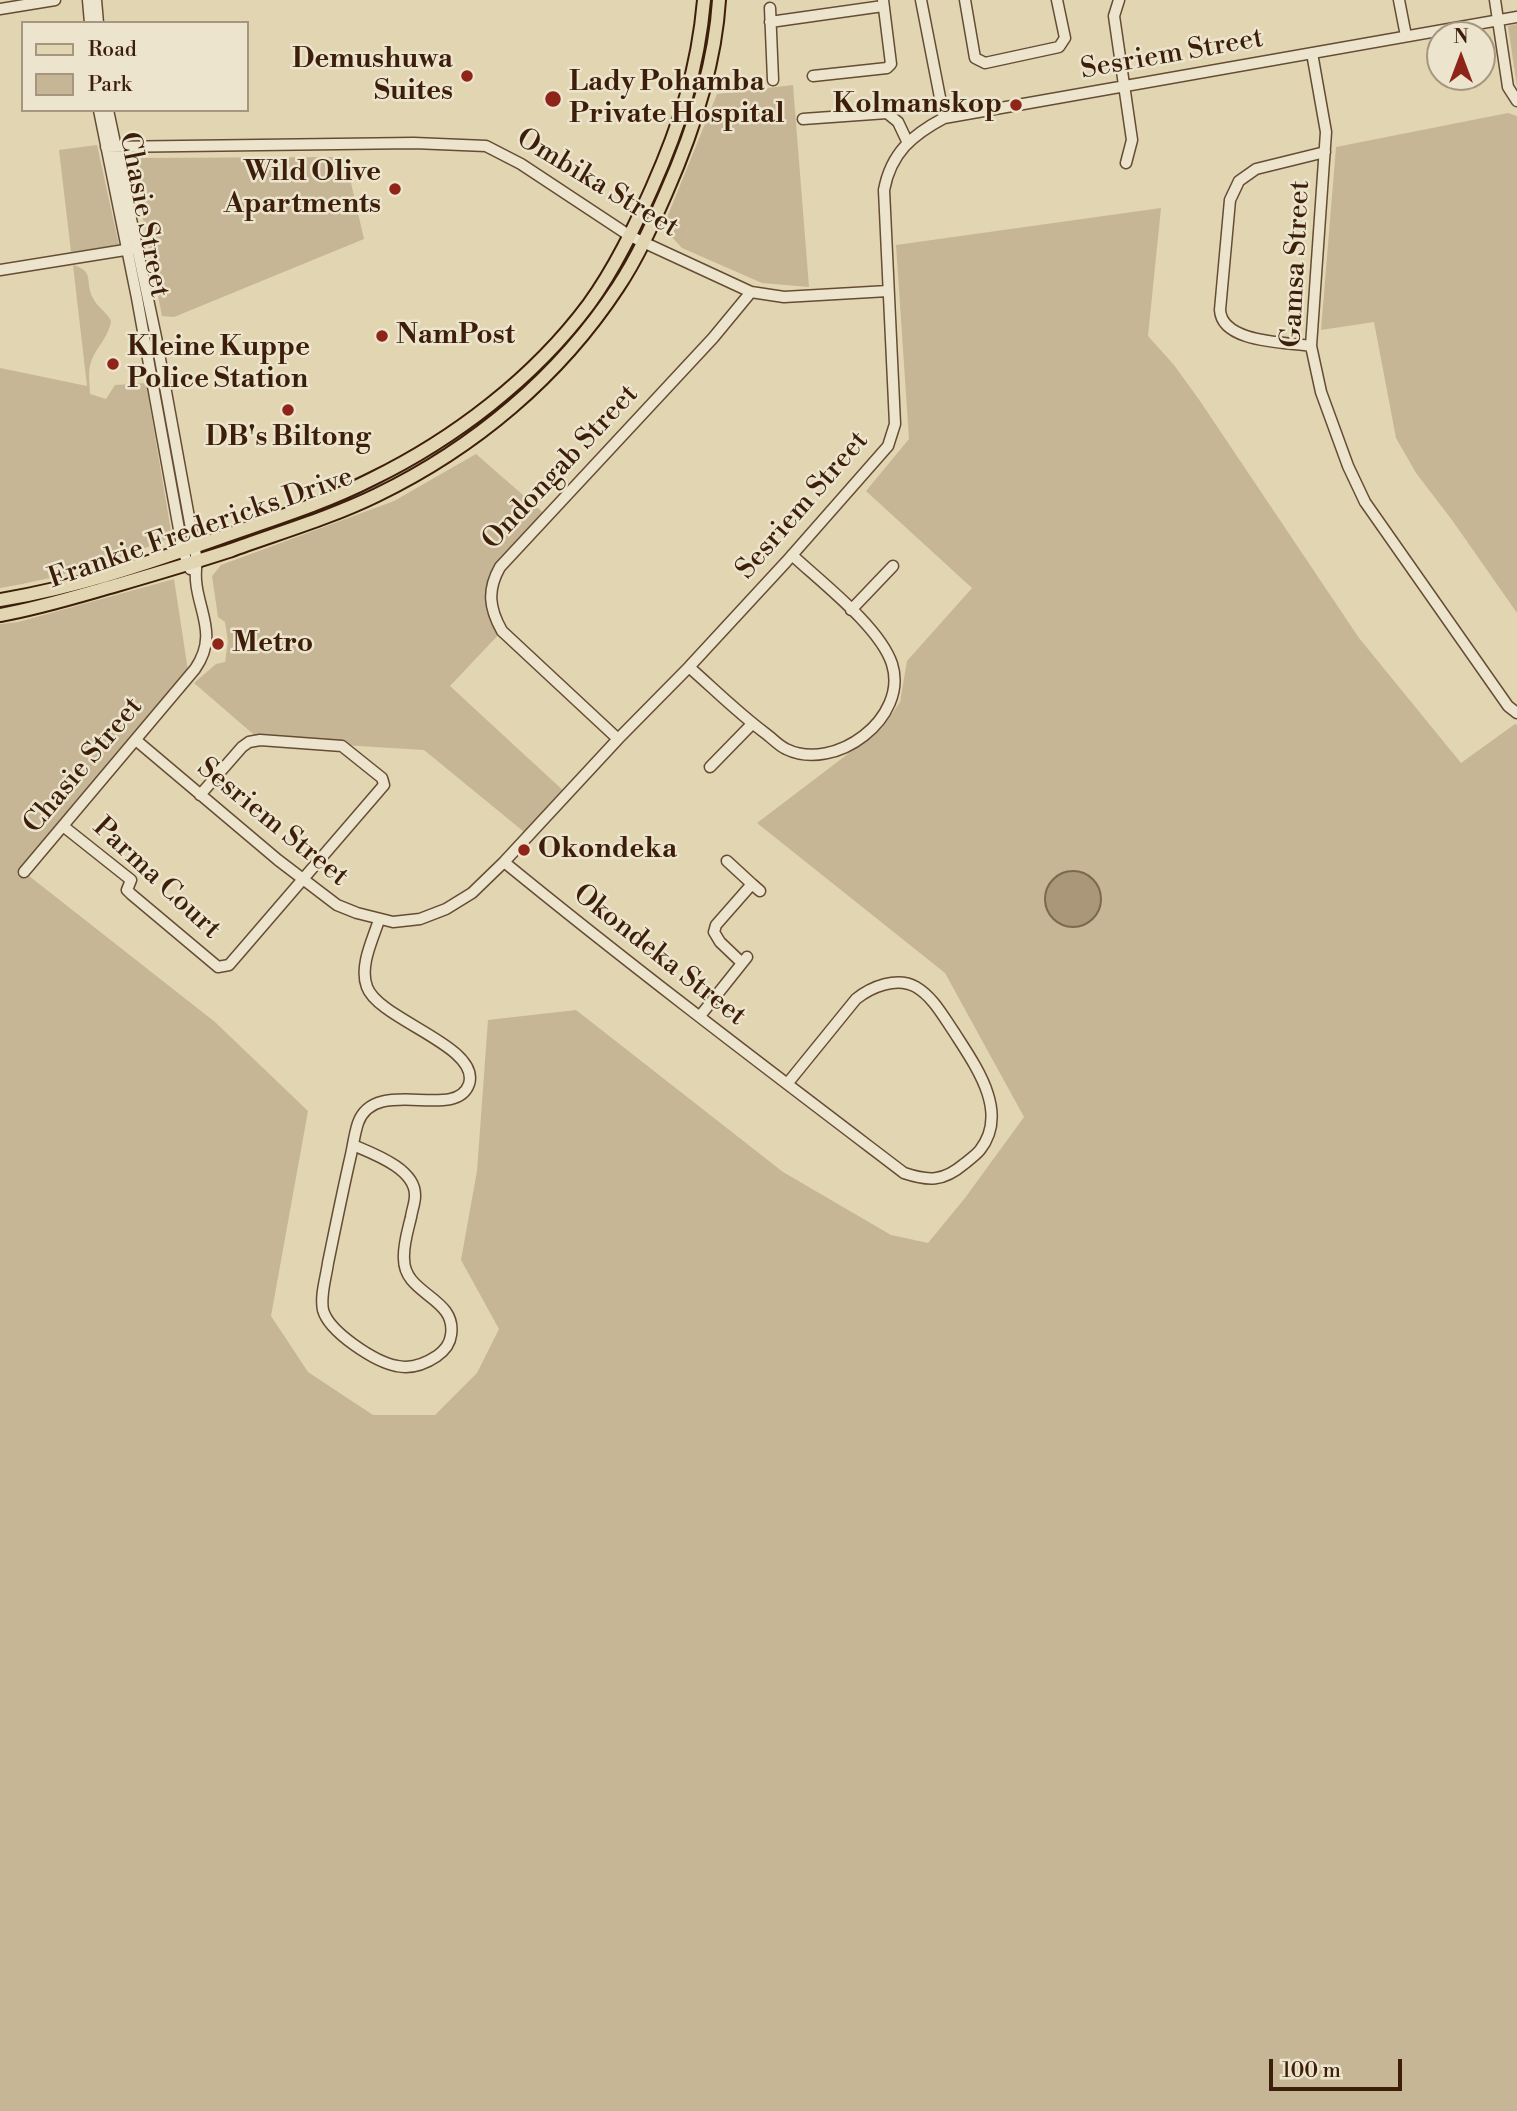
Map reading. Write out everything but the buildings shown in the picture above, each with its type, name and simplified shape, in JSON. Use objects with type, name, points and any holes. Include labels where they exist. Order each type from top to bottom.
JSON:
[{"type":"main road","name":"Frankie Fredericks Drive","points":[[0,600],[69,586],[188,549],[322,502],[372,479],[451,433],[503,393],[557,342],[588,304],[630,236],[664,161],[690,89],[704,0]]},
{"type":"main road","name":"Frankie Fredericks Drive","points":[[0,615],[39,609],[193,567],[378,495],[470,440],[539,383],[567,354],[619,286],[643,244],[699,108],[712,55],[719,0]]},
{"type":"street","points":[[0,9],[55,0]]},
{"type":"street","points":[[88,0],[90,21]]},
{"type":"street","points":[[96,0],[98,21]]},
{"type":"street","points":[[920,0],[944,118]]},
{"type":"street","points":[[965,0],[975,58],[985,63],[1059,47],[1065,38],[1057,0]]},
{"type":"street","points":[[1119,0],[1114,16],[1132,140],[1126,163]]},
{"type":"street","points":[[1399,0],[1406,36]]},
{"type":"street","points":[[1495,0],[1508,87],[1517,101]]},
{"type":"street","points":[[770,22],[883,3],[891,64],[887,68],[813,76]]},
{"type":"street","points":[[770,8],[773,80]]},
{"type":"street","name":"Sesriem Street","points":[[137,741],[303,880],[337,905],[379,920],[393,922],[420,919],[446,909],[472,893],[504,862],[689,667],[878,460],[893,436],[895,406],[884,190],[891,164],[907,141],[944,118],[1517,17]]},
{"type":"street","name":"Gamsa Street","points":[[1312,53],[1325,132],[1311,346],[1321,392],[1364,502],[1508,706],[1517,713]]},
{"type":"street","name":"Chasie Street","points":[[100,112],[111,146]]},
{"type":"street","name":"Chasie Street","points":[[24,872],[137,741],[195,669],[207,647],[206,625],[188,549],[111,146],[108,112]]},
{"type":"street","points":[[803,119],[887,113],[898,122],[907,141]]},
{"type":"street","name":"Ombika Street","points":[[111,146],[414,143],[486,146],[521,164],[643,244],[751,292],[784,298],[888,291]]},
{"type":"street","points":[[1311,346],[1245,336],[1235,332],[1221,318],[1220,310],[1230,200],[1239,181],[1256,169],[1325,152]]},
{"type":"street","points":[[0,270],[132,249]]},
{"type":"street","name":"Ondongab Street","points":[[618,739],[502,631],[491,607],[492,581],[499,567],[713,338],[751,292]]},
{"type":"street","points":[[689,667],[752,724],[786,749],[821,755],[843,750],[859,740],[877,722],[893,693],[893,666],[883,643],[792,555]]},
{"type":"street","points":[[851,610],[893,566]]},
{"type":"street","points":[[710,766],[752,724]]},
{"type":"street","points":[[200,795],[249,742],[260,740],[335,744],[352,752],[382,778],[384,785],[303,880]]},
{"type":"street","name":"Parma Court","points":[[63,826],[131,880],[127,890],[218,967],[229,965],[303,880]]},
{"type":"street","points":[[700,1016],[744,960],[715,937],[714,932],[716,925],[756,888],[727,861]]},
{"type":"street","name":"Okondeka Street","points":[[504,862],[588,931],[700,1016],[787,1084],[904,1173],[925,1180],[944,1176],[980,1151],[990,1131],[991,1104],[984,1080],[932,999],[914,986],[899,983],[866,991],[856,999],[787,1084]]},
{"type":"street","points":[[353,1145],[398,1169],[411,1180],[416,1194],[405,1246],[405,1270],[412,1281],[447,1310],[451,1324],[451,1337],[444,1350],[433,1359],[417,1366],[400,1367],[386,1363],[367,1352],[329,1324],[323,1309],[325,1280],[353,1145],[359,1119],[370,1108],[394,1099],[457,1098],[469,1084],[470,1074],[462,1058],[379,1002],[367,989],[365,978],[369,950],[379,920]]},
{"type":"green space","points":[[1517,24],[1517,87],[1508,26]]},
{"type":"green space","points":[[793,85],[809,287],[762,283],[682,248],[669,234],[666,220],[717,94]]},
{"type":"green space","points":[[1508,113],[1517,116],[1517,613],[1416,473],[1396,438],[1374,322],[1321,330],[1336,147]]},
{"type":"green space","points":[[97,145],[119,245],[71,252],[59,150]]},
{"type":"green space","points":[[345,157],[364,239],[174,317],[162,316],[131,158]]},
{"type":"green space","points":[[1161,208],[1148,336],[1174,365],[1200,401],[1359,638],[1461,763],[1517,725],[1517,2111],[0,2111],[0,624],[18,622],[174,579],[189,677],[24,872],[215,1022],[308,1111],[271,1316],[308,1372],[373,1415],[435,1415],[477,1373],[499,1329],[461,1260],[477,1171],[488,1020],[576,1010],[783,1172],[891,1235],[928,1243],[965,1198],[1024,1117],[945,973],[757,823],[882,728],[900,702],[907,661],[972,588],[866,491],[909,439],[896,245]]},
{"type":"green space","points":[[73,265],[85,271],[93,298],[111,321],[90,366],[90,394],[106,399],[115,385],[146,383],[172,537],[88,568],[0,588],[0,368],[87,386]]},
{"type":"green space","points":[[476,454],[547,516],[492,581],[502,631],[450,686],[567,794],[529,836],[424,750],[260,740],[194,683],[216,664],[225,662],[228,642],[225,622],[218,617],[212,576],[221,565],[394,501]]},
{"type":"shaded area","points":[[1073,871],[1084,873],[1093,879],[1099,888],[1099,910],[1093,919],[1084,925],[1073,927],[1062,925],[1053,919],[1047,910],[1045,899],[1047,888],[1053,879],[1062,873]]},
{"type":"place","name":"Demushuwa Suites","points":[[467,76]]},
{"type":"place","name":"Lady Pohamba Private Hospital","points":[[553,99]]},
{"type":"place","name":"Kolmanskop","points":[[1016,105]]},
{"type":"place","name":"Wild Olive Apartments","points":[[395,189]]},
{"type":"place","name":"NamPost","points":[[382,336]]},
{"type":"place","name":"Kleine Kuppe Police Station","points":[[113,364]]},
{"type":"place","name":"DB's Biltong","points":[[288,410]]},
{"type":"place","name":"Metro","points":[[218,644]]},
{"type":"place","name":"Okondeka","points":[[524,850]]}]
